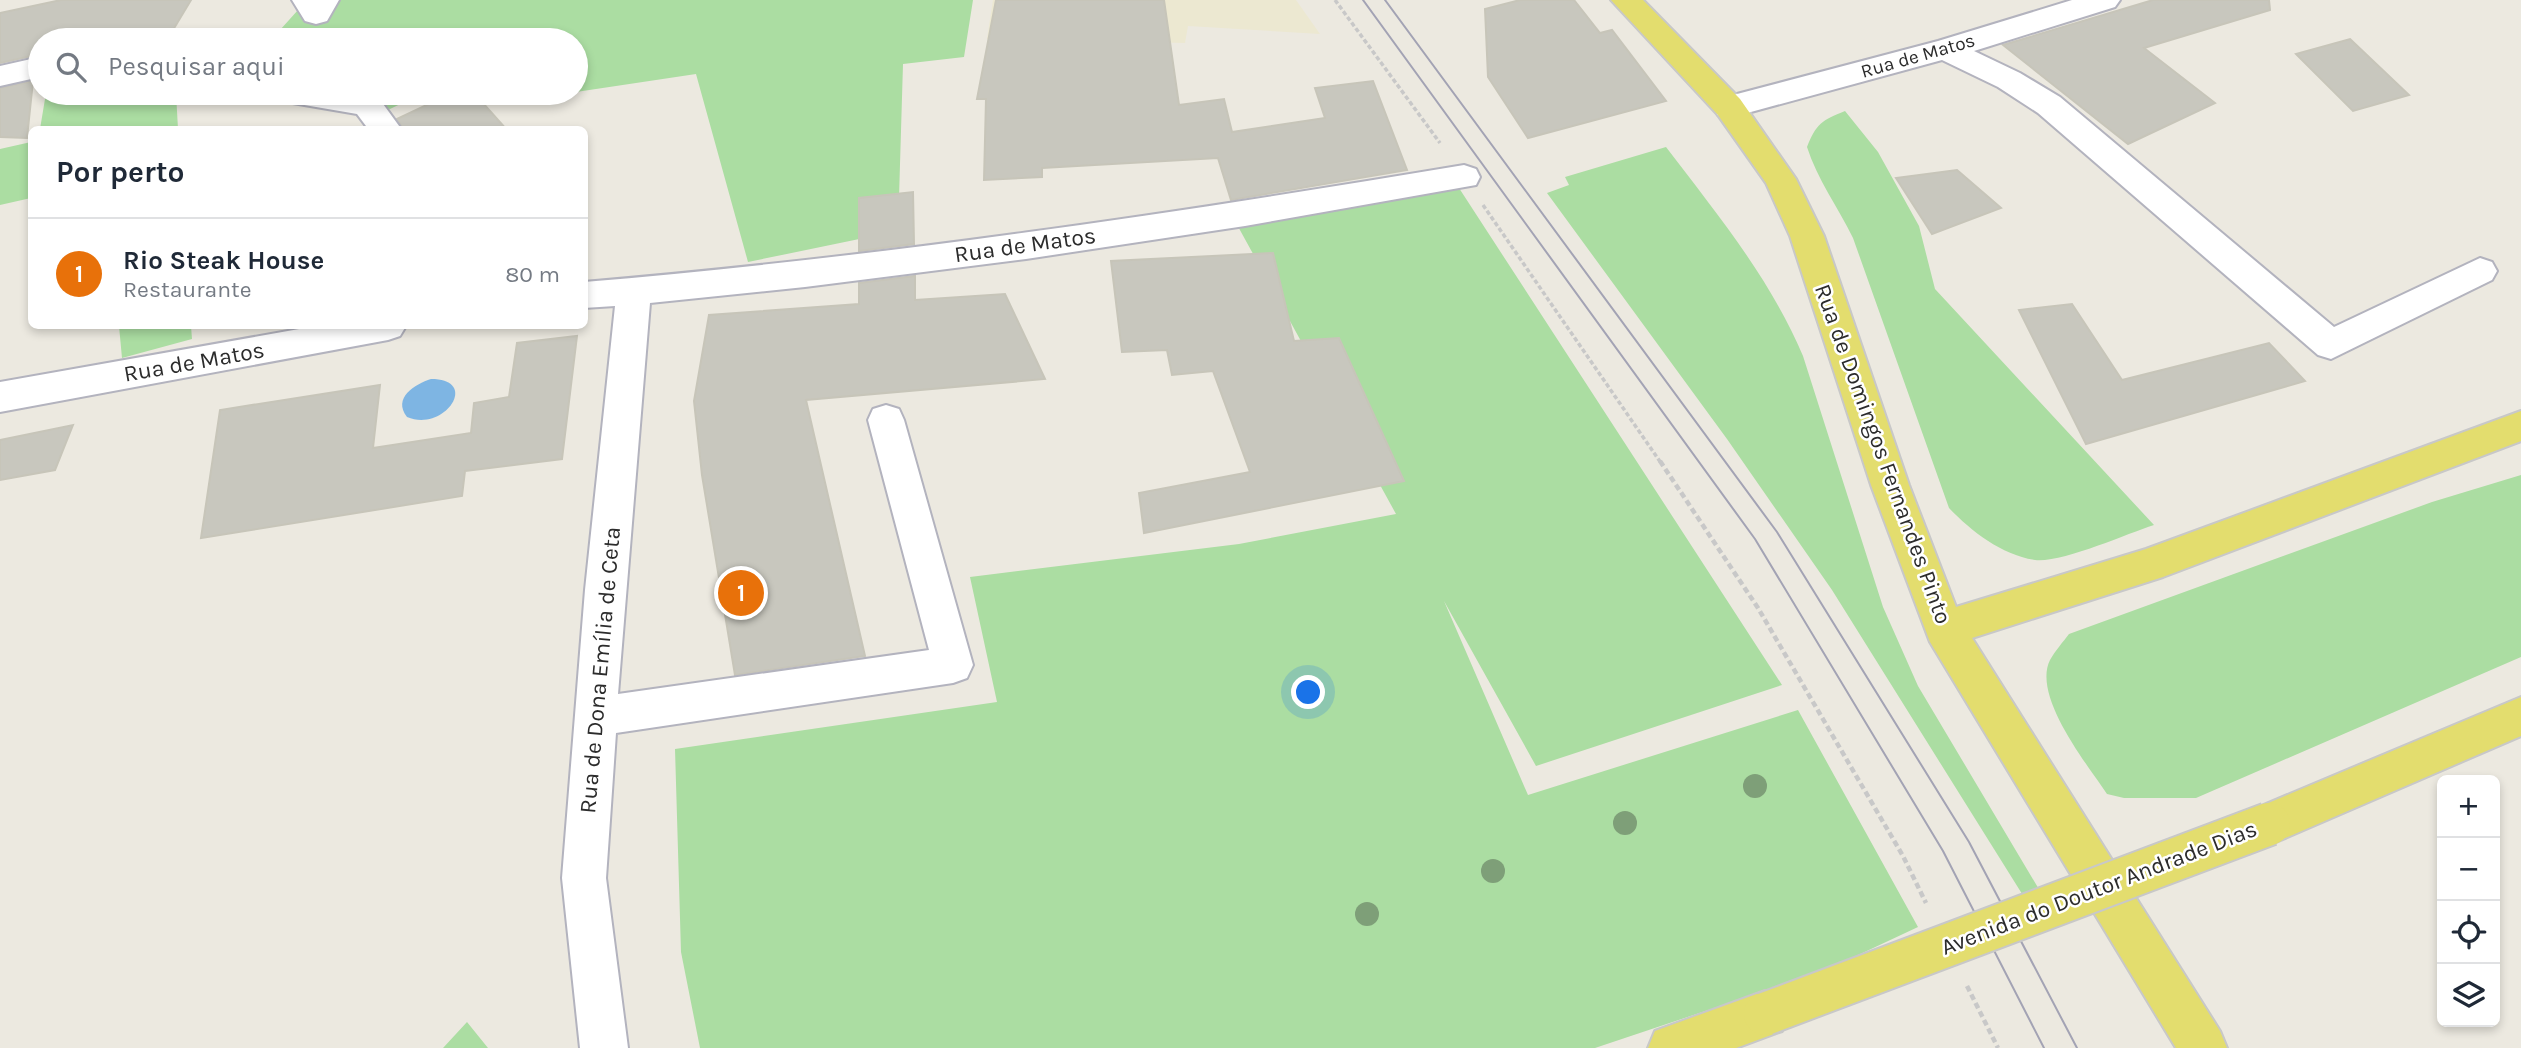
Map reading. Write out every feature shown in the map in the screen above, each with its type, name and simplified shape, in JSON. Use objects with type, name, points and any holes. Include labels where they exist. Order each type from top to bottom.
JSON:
[{"type":"main road","name":"Rua de Domingos Fernandes Pinto","points":[[1626,0],[1729,107],[1780,178],[1803,226],[1890,485],[1944,629],[2203,1048]]},
{"type":"main road","points":[[1944,629],[2149,565],[2521,426]]},
{"type":"main road","name":"Avenida do Doutor Andrade Dias","points":[[1672,1048],[2269,824],[2521,716]]},
{"type":"street","points":[[307,0],[316,14],[324,0]]},
{"type":"street","name":"Rua de Matos","points":[[1729,107],[1945,49],[2105,0]]},
{"type":"street","points":[[1945,49],[2009,80],[2049,104],[2330,345],[2480,271]]},
{"type":"street","points":[[0,76],[28,70]]},
{"type":"street","points":[[361,105],[367,106],[383,126]]},
{"type":"street","name":"Rua de Matos","points":[[588,295],[910,261],[1231,217],[1464,177]]},
{"type":"street","name":"Rua de Dona Emília de Ceta","points":[[604,1048],[584,878],[605,590],[634,291]]},
{"type":"street","name":"Rua de Matos","points":[[0,397],[372,329]]},
{"type":"street","points":[[596,717],[953,665],[886,420]]},
{"type":"path","points":[[1335,0],[1464,177],[1611,388],[1758,608],[1903,856],[1927,904]]},
{"type":"path","points":[[1962,976],[1998,1048]]},
{"type":"shaded area","points":[[993,0],[1296,0],[1320,34],[1188,26],[1185,43],[987,39]]},
{"type":"green space","points":[[307,0],[973,0],[964,57],[903,64],[898,231],[748,262],[696,74],[588,90],[588,28],[282,28]]},
{"type":"green space","points":[[44,105],[177,105],[178,126],[40,126]]},
{"type":"green space","points":[[377,105],[398,105],[390,109]]},
{"type":"green space","points":[[1845,111],[1878,152],[1919,226],[1935,289],[2154,525],[2077,553],[2035,560],[1999,548],[1968,526],[1949,508],[1853,238],[1822,182],[1807,147],[1821,124]]},
{"type":"green space","points":[[28,143],[28,199],[0,205],[0,149]]},
{"type":"green space","points":[[1666,147],[1759,273],[1790,327],[1803,356],[1883,607],[1918,686],[2040,891],[2024,897],[1832,590],[1727,439],[1547,193],[1569,185],[1565,177]]},
{"type":"green space","points":[[1459,188],[1782,685],[1536,766],[1444,601],[1528,795],[1798,710],[1918,927],[1822,972],[1595,1048],[700,1048],[681,952],[675,749],[997,702],[970,577],[1239,544],[1396,514],[1235,221]]},
{"type":"green space","points":[[119,329],[191,329],[192,339],[122,358]]},
{"type":"green space","points":[[2521,475],[2521,657],[2196,798],[2124,798],[2107,794],[2075,748],[2055,710],[2048,692],[2046,675],[2050,660],[2069,634],[2432,502]]},
{"type":"green space","points":[[467,1022],[488,1048],[443,1048]]},
{"type":"water","points":[[431,379],[446,381],[454,387],[452,404],[433,418],[421,420],[407,417],[402,404],[407,393],[418,384]]},
{"type":"building","points":[[61,0],[191,0],[174,28],[28,28],[28,57],[0,63],[0,13]]},
{"type":"building","points":[[996,0],[1164,0],[1179,105],[1224,99],[1232,132],[1325,118],[1315,88],[1373,81],[1407,170],[1231,200],[1218,158],[1042,168],[1042,177],[984,180],[986,99],[977,99]]},
{"type":"building","points":[[1520,0],[1574,0],[1600,33],[1612,30],[1666,101],[1528,138],[1488,77],[1485,9]]},
{"type":"building","points":[[2153,0],[2269,0],[2270,10],[2144,48],[2215,103],[2128,144],[2003,45]]},
{"type":"building","points":[[2350,39],[2409,95],[2353,111],[2296,54]]},
{"type":"building","points":[[28,82],[28,105],[30,105],[27,138],[0,137],[0,88]]},
{"type":"building","points":[[427,105],[485,105],[503,126],[401,126],[397,119]]},
{"type":"building","points":[[1957,170],[2001,208],[1932,234],[1896,178]]},
{"type":"building","points":[[913,192],[914,244],[859,251],[859,198]]},
{"type":"building","points":[[1273,253],[1294,341],[1339,338],[1404,481],[1144,533],[1139,493],[1250,472],[1213,371],[1172,375],[1167,350],[1122,352],[1111,261]]},
{"type":"building","points":[[915,276],[915,300],[1005,294],[1045,379],[806,400],[865,656],[735,675],[702,475],[694,401],[709,315],[859,304],[859,283]]},
{"type":"building","points":[[2072,304],[2122,380],[2269,343],[2305,381],[2086,444],[2019,310]]},
{"type":"building","points":[[577,336],[562,459],[465,471],[462,496],[201,538],[220,410],[380,385],[373,448],[471,433],[474,403],[509,397],[517,343]]},
{"type":"building","points":[[73,425],[55,470],[0,480],[0,440]]},
{"type":"tram line","points":[[1363,0],[1755,539],[1943,851],[2044,1048]]},
{"type":"tram line","points":[[1385,0],[1777,532],[1969,842],[2077,1048]]},
{"type":"place","name":"Rio Steak House","points":[[741,593]]}]
